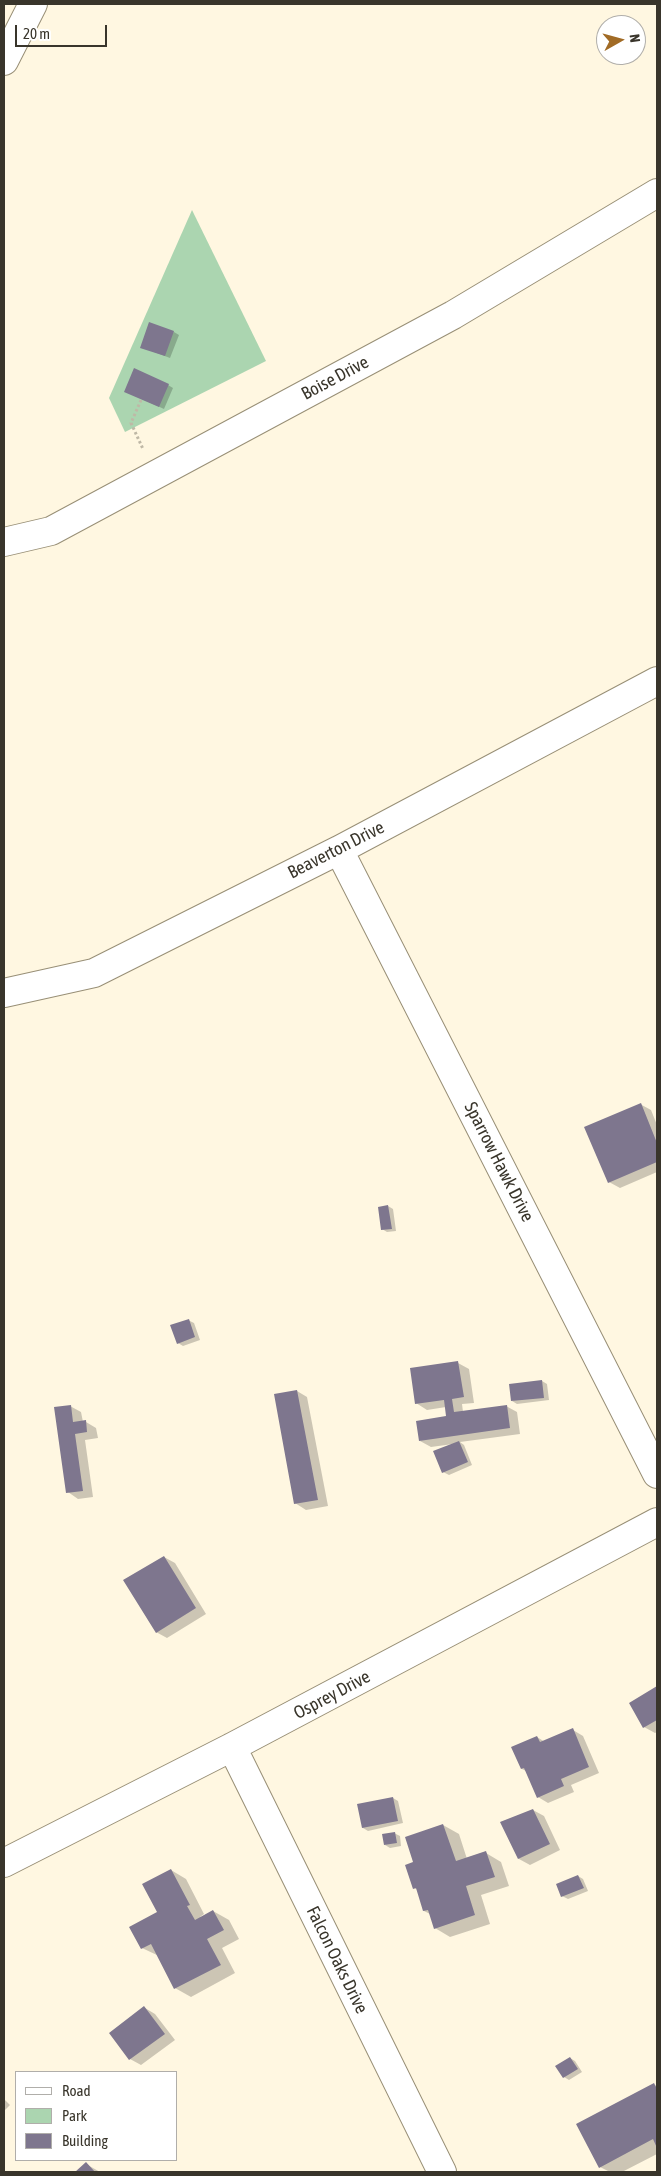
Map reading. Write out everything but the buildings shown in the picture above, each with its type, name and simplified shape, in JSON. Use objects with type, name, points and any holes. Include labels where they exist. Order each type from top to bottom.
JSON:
[{"type":"street","points":[[4,61],[34,4]]},
{"type":"street","name":"Boise Drive","points":[[4,542],[51,532],[155,474],[453,315],[657,192]]},
{"type":"street","name":"Beaverton Drive","points":[[4,992],[94,972],[339,850],[657,681]]},
{"type":"street","name":"Sparrow Hawk Drive","points":[[339,850],[657,1474]]},
{"type":"street","name":"Osprey Drive","points":[[4,1863],[232,1748],[657,1522]]},
{"type":"street","name":"Falcon Oaks Drive","points":[[232,1748],[442,2172]]},
{"type":"path","points":[[141,400],[132,423],[155,474]]},
{"type":"green space","points":[[192,210],[266,361],[125,432],[109,398]]}]
